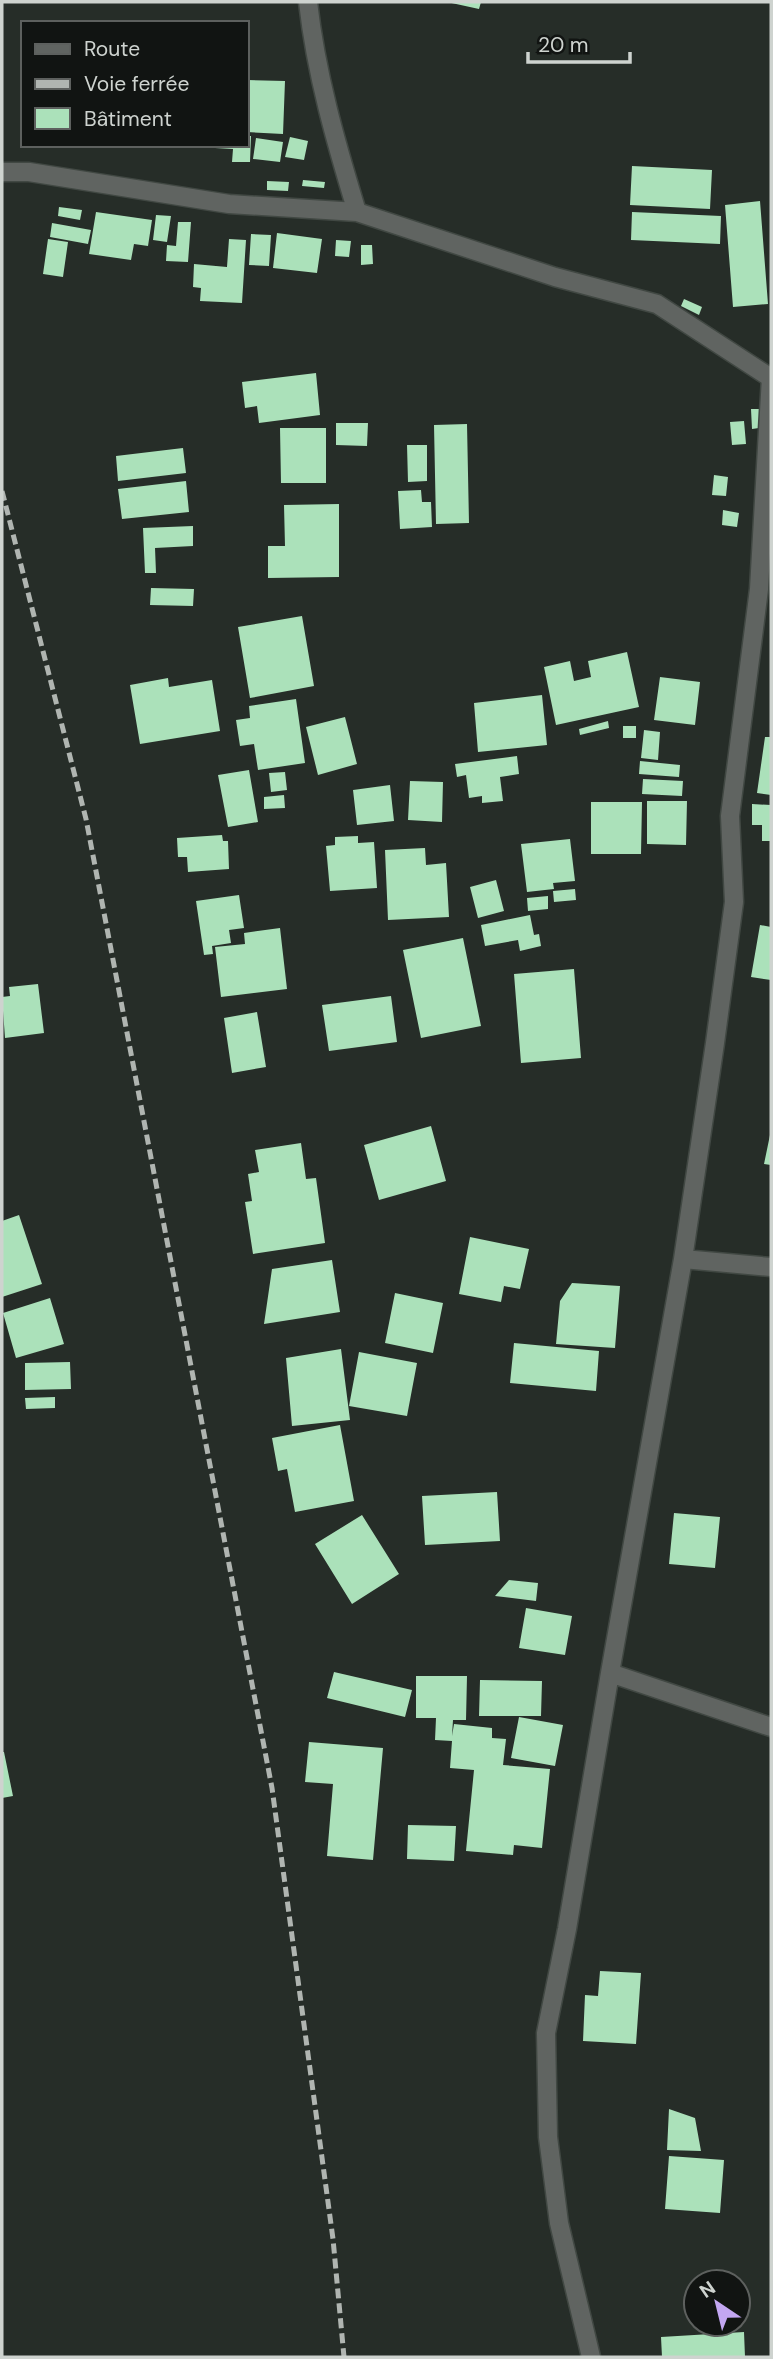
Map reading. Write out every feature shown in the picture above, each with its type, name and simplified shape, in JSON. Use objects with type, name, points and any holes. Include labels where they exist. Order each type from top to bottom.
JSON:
[{"type":"street","points":[[308,2],[313,45],[331,124],[357,212]]},
{"type":"street","points":[[2,172],[29,172],[229,204],[357,212],[555,277],[657,304],[771,378],[759,589],[730,816],[734,902],[683,1259],[567,1929],[546,2033],[548,2137],[559,2223],[591,2357]]},
{"type":"street","points":[[683,1259],[771,1267]]},
{"type":"street","points":[[610,1673],[771,1727]]},
{"type":"building","points":[[447,2],[481,2],[479,9]]},
{"type":"building","points":[[248,80],[285,81],[283,134],[248,132]]},
{"type":"building","points":[[248,136],[251,136],[250,162],[232,162],[233,149],[215,148],[248,147]]},
{"type":"building","points":[[290,137],[308,141],[304,160],[285,157]]},
{"type":"building","points":[[256,138],[283,142],[280,162],[253,159]]},
{"type":"building","points":[[632,166],[712,170],[710,209],[630,205]]},
{"type":"building","points":[[303,180],[325,182],[324,188],[302,186]]},
{"type":"building","points":[[267,181],[289,182],[288,191],[267,190]]},
{"type":"building","points":[[760,201],[768,304],[733,307],[725,205]]},
{"type":"building","points":[[59,207],[82,210],[80,220],[58,216]]},
{"type":"building","points":[[96,212],[152,220],[148,246],[134,244],[131,260],[89,254]]},
{"type":"building","points":[[632,212],[721,216],[720,244],[631,240]]},
{"type":"building","points":[[156,215],[171,216],[167,242],[153,240]]},
{"type":"building","points":[[178,222],[191,222],[188,262],[166,261],[167,245],[176,246]]},
{"type":"building","points":[[52,223],[91,230],[88,244],[50,237]]},
{"type":"building","points":[[277,233],[322,239],[317,273],[273,268]]},
{"type":"building","points":[[251,234],[271,235],[269,266],[249,265]]},
{"type":"building","points":[[48,239],[68,242],[63,277],[43,274]]},
{"type":"building","points":[[229,239],[246,240],[242,303],[200,301],[201,288],[193,287],[194,264],[227,267]]},
{"type":"building","points":[[336,240],[351,241],[349,257],[335,256]]},
{"type":"building","points":[[361,245],[372,245],[373,264],[361,265]]},
{"type":"building","points":[[684,299],[702,307],[699,315],[681,306]]},
{"type":"building","points":[[316,373],[320,415],[259,423],[257,406],[245,408],[242,382]]},
{"type":"building","points":[[751,409],[759,409],[759,428],[752,429]]},
{"type":"building","points":[[744,421],[746,444],[732,445],[730,422]]},
{"type":"building","points":[[336,423],[368,423],[367,446],[336,445]]},
{"type":"building","points":[[467,424],[469,523],[436,524],[434,425]]},
{"type":"building","points":[[280,428],[326,428],[326,483],[281,483]]},
{"type":"building","points":[[407,445],[427,445],[427,481],[408,482]]},
{"type":"building","points":[[183,448],[186,473],[118,481],[116,456]]},
{"type":"building","points":[[714,475],[728,477],[726,496],[712,495]]},
{"type":"building","points":[[186,481],[189,512],[122,519],[118,489]]},
{"type":"building","points":[[421,490],[422,502],[431,502],[432,527],[400,529],[398,491]]},
{"type":"building","points":[[339,504],[339,577],[268,578],[268,546],[285,546],[284,505]]},
{"type":"building","points":[[723,510],[739,513],[737,527],[722,525]]},
{"type":"building","points":[[193,526],[193,546],[155,548],[156,573],[145,573],[143,528]]},
{"type":"building","points":[[151,588],[194,589],[193,606],[150,605]]},
{"type":"building","points":[[302,616],[314,686],[250,698],[238,627]]},
{"type":"building","points":[[627,652],[639,707],[556,725],[544,667],[570,661],[574,681],[591,677],[588,661]]},
{"type":"building","points":[[660,677],[700,682],[695,725],[654,720]]},
{"type":"building","points":[[168,678],[169,687],[212,680],[220,731],[140,744],[130,685]]},
{"type":"building","points":[[542,695],[547,745],[478,752],[474,703]]},
{"type":"building","points":[[296,699],[305,763],[258,770],[254,744],[240,746],[236,720],[250,718],[249,706]]},
{"type":"building","points":[[345,717],[357,764],[318,775],[306,727]]},
{"type":"building","points":[[608,721],[609,728],[580,735],[579,729]]},
{"type":"building","points":[[623,726],[636,726],[636,738],[623,738]]},
{"type":"building","points":[[644,730],[660,732],[658,760],[641,758]]},
{"type":"building","points":[[765,737],[771,737],[771,795],[757,793]]},
{"type":"building","points":[[517,756],[519,774],[500,777],[503,801],[482,803],[482,796],[469,798],[466,775],[457,777],[455,764]]},
{"type":"building","points":[[640,761],[680,765],[679,777],[639,774]]},
{"type":"building","points":[[249,770],[258,822],[228,827],[218,775]]},
{"type":"building","points":[[285,772],[287,790],[271,792],[269,773]]},
{"type":"building","points":[[643,779],[683,781],[682,796],[642,794]]},
{"type":"building","points":[[410,781],[443,782],[442,822],[408,820]]},
{"type":"building","points":[[390,785],[394,821],[357,825],[353,790]]},
{"type":"building","points":[[284,795],[285,808],[264,809],[264,797]]},
{"type":"building","points":[[647,801],[687,801],[686,845],[647,844]]},
{"type":"building","points":[[591,802],[642,802],[641,854],[591,854]]},
{"type":"building","points":[[752,804],[771,805],[771,841],[762,841],[762,825],[752,825]]},
{"type":"building","points":[[222,835],[223,841],[228,841],[229,869],[188,872],[187,857],[178,857],[177,838]]},
{"type":"building","points":[[358,836],[358,843],[374,842],[377,888],[330,891],[326,846],[335,845],[335,837]]},
{"type":"building","points":[[570,839],[575,881],[553,883],[554,889],[527,892],[521,844]]},
{"type":"building","points":[[425,848],[426,865],[446,863],[449,917],[388,920],[385,850]]},
{"type":"building","points":[[496,880],[504,911],[478,918],[470,887]]},
{"type":"building","points":[[575,889],[576,900],[554,902],[553,891]]},
{"type":"building","points":[[239,895],[244,928],[229,930],[231,943],[212,946],[213,954],[204,955],[196,901]]},
{"type":"building","points":[[548,896],[548,909],[528,911],[527,898]]},
{"type":"building","points":[[530,915],[534,935],[539,934],[541,946],[520,951],[518,940],[485,946],[481,925]]},
{"type":"building","points":[[760,925],[771,927],[771,980],[751,977]]},
{"type":"building","points":[[280,928],[287,989],[221,997],[215,947],[245,944],[244,933]]},
{"type":"building","points":[[463,938],[481,1026],[421,1038],[403,950]]},
{"type":"building","points":[[574,969],[581,1058],[521,1063],[514,974]]},
{"type":"building","points":[[38,984],[44,1033],[5,1038],[2,997],[10,996],[9,987]]},
{"type":"building","points":[[391,996],[397,1042],[329,1051],[322,1005]]},
{"type":"building","points":[[257,1012],[266,1067],[232,1073],[224,1018]]},
{"type":"building","points":[[431,1126],[446,1181],[379,1200],[364,1145]]},
{"type":"building","points":[[771,1136],[771,1165],[764,1164]]},
{"type":"building","points":[[301,1143],[306,1179],[316,1178],[325,1243],[253,1254],[245,1202],[252,1201],[248,1174],[259,1172],[255,1150]]},
{"type":"building","points":[[19,1215],[42,1284],[2,1297],[2,1221]]},
{"type":"building","points":[[470,1237],[529,1249],[520,1289],[504,1286],[501,1302],[459,1294]]},
{"type":"building","points":[[332,1260],[340,1312],[264,1324],[272,1269]]},
{"type":"building","points":[[572,1283],[620,1286],[615,1348],[556,1344],[560,1301]]},
{"type":"building","points":[[395,1293],[443,1303],[433,1353],[385,1343]]},
{"type":"building","points":[[50,1298],[64,1344],[16,1358],[3,1313]]},
{"type":"building","points":[[514,1343],[599,1351],[596,1391],[510,1383]]},
{"type":"building","points":[[341,1349],[350,1420],[292,1426],[286,1358]]},
{"type":"building","points":[[359,1352],[417,1363],[407,1416],[349,1406]]},
{"type":"building","points":[[70,1362],[71,1389],[25,1390],[25,1363]]},
{"type":"building","points":[[55,1397],[55,1408],[26,1409],[25,1398]]},
{"type":"building","points":[[340,1425],[354,1501],[295,1512],[287,1469],[278,1471],[272,1438]]},
{"type":"building","points":[[497,1492],[500,1541],[425,1545],[422,1496]]},
{"type":"building","points":[[674,1513],[720,1517],[715,1568],[669,1564]]},
{"type":"building","points":[[362,1515],[399,1574],[352,1604],[315,1544]]},
{"type":"building","points":[[509,1580],[538,1583],[536,1601],[495,1596]]},
{"type":"building","points":[[526,1608],[572,1616],[565,1655],[519,1648]]},
{"type":"building","points":[[334,1672],[412,1690],[405,1717],[327,1698]]},
{"type":"building","points":[[416,1676],[467,1676],[466,1720],[453,1720],[452,1736],[454,1724],[492,1728],[492,1738],[506,1739],[503,1765],[550,1769],[542,1848],[514,1845],[513,1855],[466,1851],[474,1770],[450,1768],[452,1741],[435,1740],[436,1718],[416,1718]]},
{"type":"building","points":[[480,1680],[542,1681],[541,1716],[479,1716]]},
{"type":"building","points":[[519,1717],[563,1725],[555,1766],[511,1758]]},
{"type":"building","points":[[309,1742],[383,1748],[373,1860],[327,1856],[333,1784],[305,1782]]},
{"type":"building","points":[[2,1752],[13,1796],[2,1798]]},
{"type":"building","points":[[408,1825],[456,1826],[454,1861],[407,1859]]},
{"type":"building","points":[[600,1971],[641,1973],[636,2044],[583,2041],[585,1995],[598,1996]]},
{"type":"building","points":[[669,2109],[695,2118],[701,2151],[667,2150]]},
{"type":"building","points":[[669,2156],[724,2160],[720,2213],[665,2209]]},
{"type":"building","points":[[661,2337],[744,2338],[745,2357],[662,2357]]},
{"type":"railway","points":[[2,491],[86,819],[272,1788],[333,2239],[344,2357]]}]
